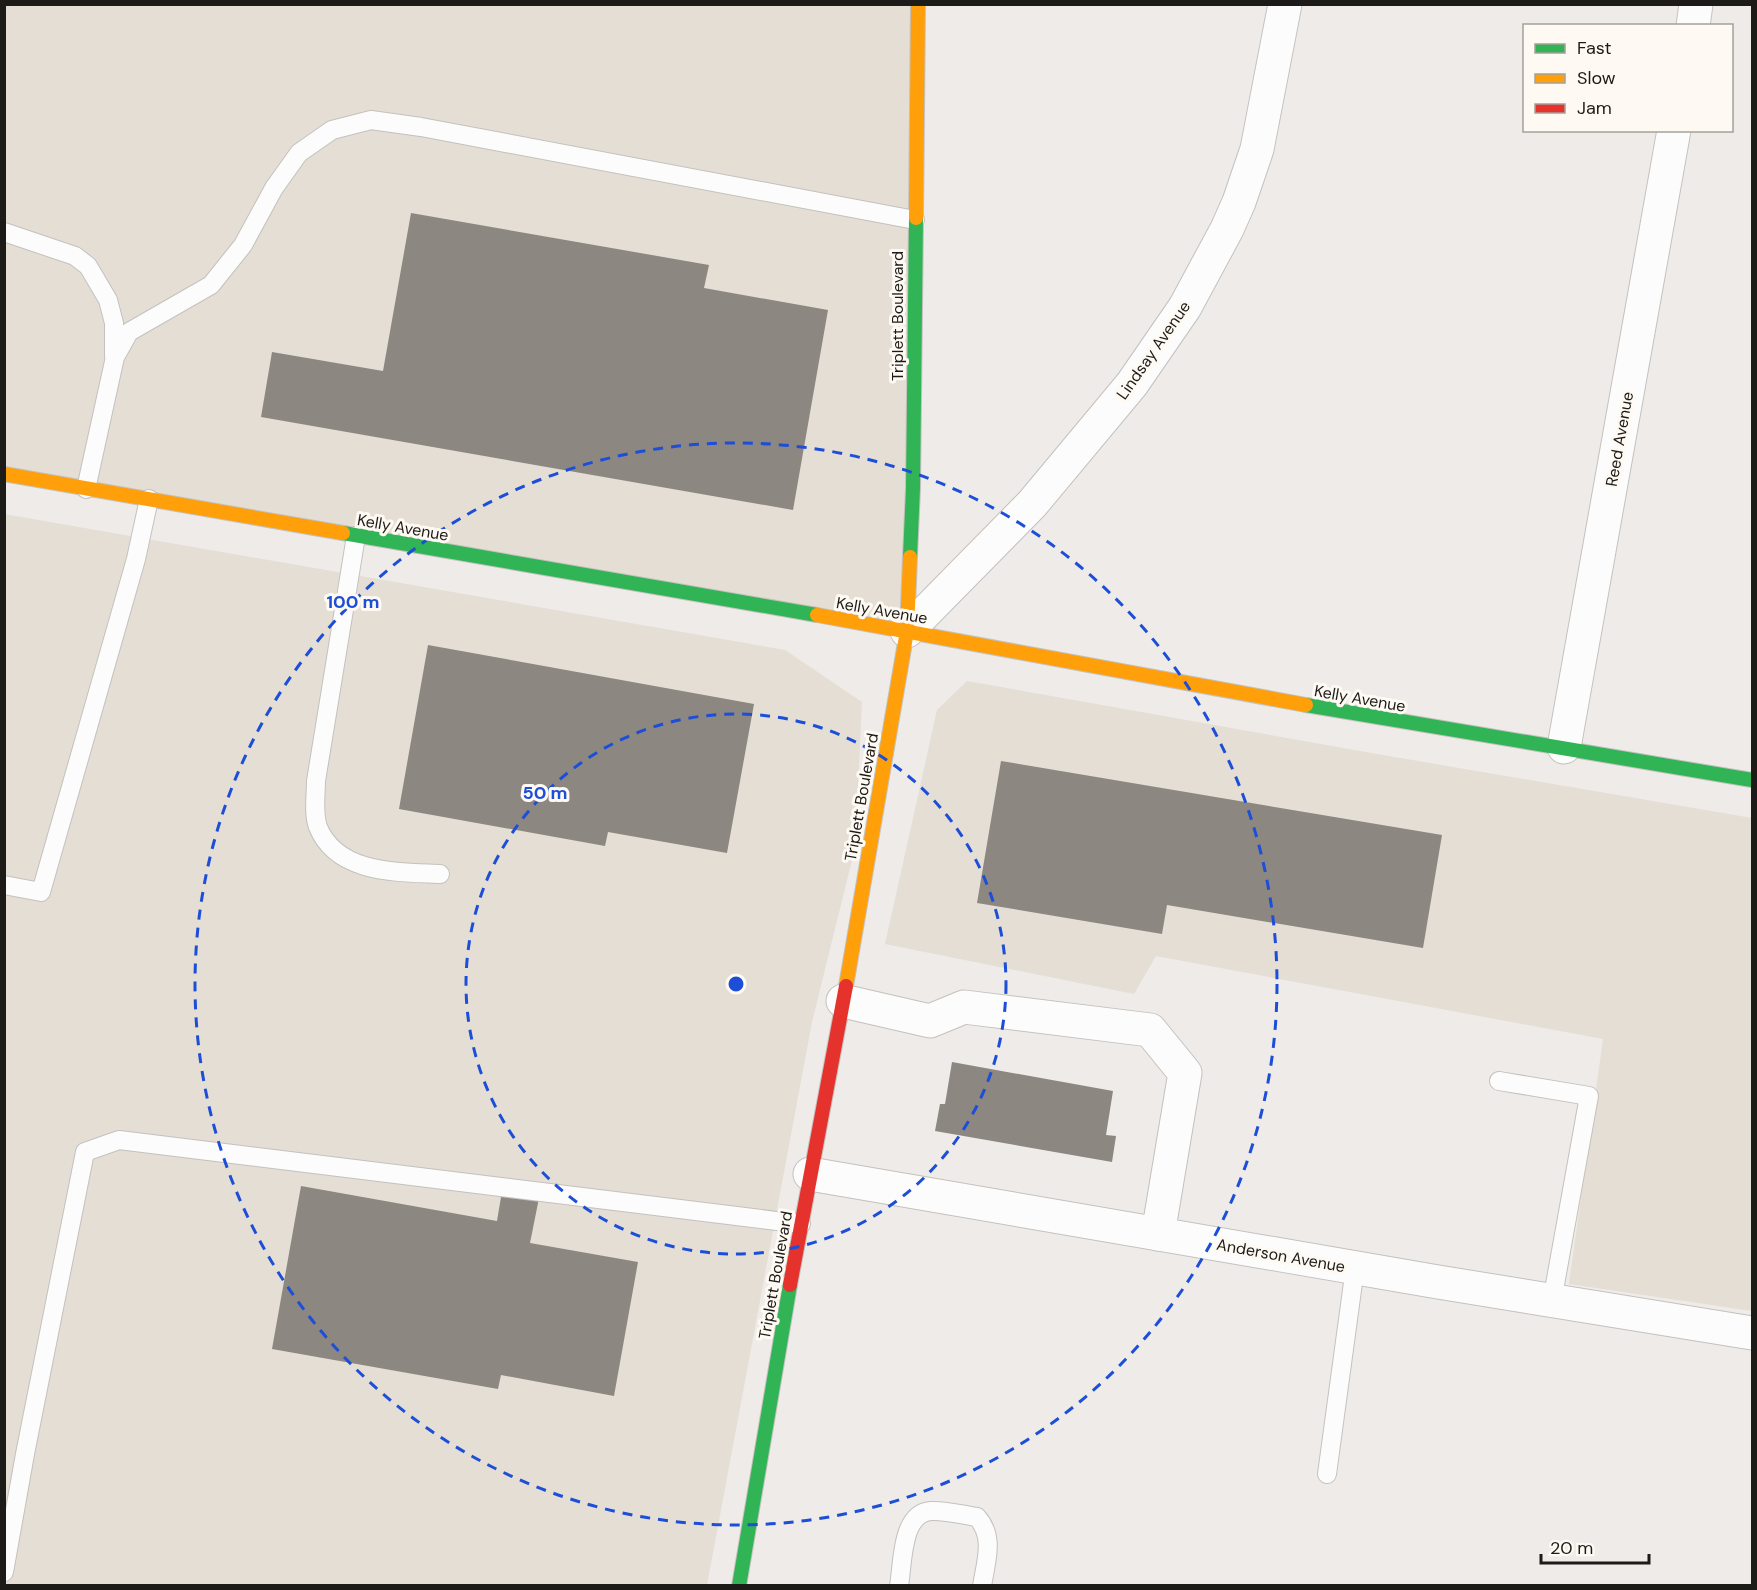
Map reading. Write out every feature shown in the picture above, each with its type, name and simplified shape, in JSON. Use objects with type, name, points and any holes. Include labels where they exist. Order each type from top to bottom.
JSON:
[{"type":"main road","name":"Triplett Boulevard","points":[[739,1586],[907,631],[913,488],[918,4]]},
{"type":"main road","name":"Kelly Avenue","points":[[4,474],[907,631],[1033,657],[1436,728],[1564,747],[1752,780]]},
{"type":"street","name":"Lindsay Avenue","points":[[907,631],[1032,504],[1132,384],[1185,307],[1227,229],[1257,149],[1285,4]]},
{"type":"street","points":[[1693,24],[1696,4]]},
{"type":"street","name":"Reed Avenue","points":[[1564,747],[1674,132]]},
{"type":"street","points":[[843,1001],[930,1021],[963,1006],[1150,1030],[1185,1073],[1158,1234]]},
{"type":"street","name":"Anderson Avenue","points":[[810,1174],[1354,1268],[1752,1333]]},
{"type":"lane","points":[[114,357],[129,332],[210,285],[243,244],[274,188],[299,153],[332,130],[371,120],[421,127],[915,220]]},
{"type":"lane","points":[[4,232],[75,256],[88,266],[108,300],[114,323],[114,357],[86,489]]},
{"type":"lane","points":[[4,885],[41,892],[136,559],[148,499]]},
{"type":"lane","points":[[356,536],[316,781],[315,802],[318,825],[330,846],[347,859],[367,868],[400,873],[440,874]]},
{"type":"lane","points":[[1499,1081],[1588,1096],[1552,1301]]},
{"type":"lane","points":[[4,1572],[85,1152],[119,1140],[801,1224]]},
{"type":"lane","points":[[1327,1474],[1354,1268]]},
{"type":"lane","points":[[899,1586],[908,1527],[919,1514],[931,1511],[977,1517],[985,1525],[989,1541],[982,1586]]},
{"type":"shaded area","points":[[4,5],[918,5],[907,631],[5,474]]},
{"type":"shaded area","points":[[4,514],[785,650],[862,702],[855,848],[812,1022],[707,1585],[5,1585]]},
{"type":"shaded area","points":[[967,681],[1752,818],[1752,1311],[1569,1284],[1603,1039],[1156,956],[1134,994],[885,944],[937,710]]},
{"type":"building","points":[[411,213],[709,265],[704,288],[828,310],[793,510],[261,417],[272,352],[383,371]]},
{"type":"building","points":[[428,645],[754,704],[727,853],[608,832],[605,846],[399,809]]},
{"type":"building","points":[[1001,761],[1442,835],[1423,948],[1167,905],[1162,934],[977,903]]},
{"type":"building","points":[[952,1062],[1113,1091],[1106,1135],[1116,1136],[1112,1162],[935,1131],[940,1104],[945,1104]]},
{"type":"building","points":[[301,1186],[497,1221],[502,1191],[539,1198],[530,1243],[638,1262],[614,1396],[501,1375],[498,1389],[272,1349]]},
{"type":"traffic: fast","points":[[910,557],[916,218]]},
{"type":"traffic: fast","points":[[343,533],[817,615]]},
{"type":"traffic: fast","points":[[1306,705],[1752,780]]},
{"type":"traffic: fast","points":[[739,1586],[790,1285]]},
{"type":"traffic: slow","points":[[916,218],[918,4]]},
{"type":"traffic: slow","points":[[4,474],[343,533]]},
{"type":"traffic: slow","points":[[846,986],[907,631],[910,557]]},
{"type":"traffic: slow","points":[[817,615],[1306,705]]},
{"type":"traffic: jam","points":[[790,1285],[846,986]]}]
